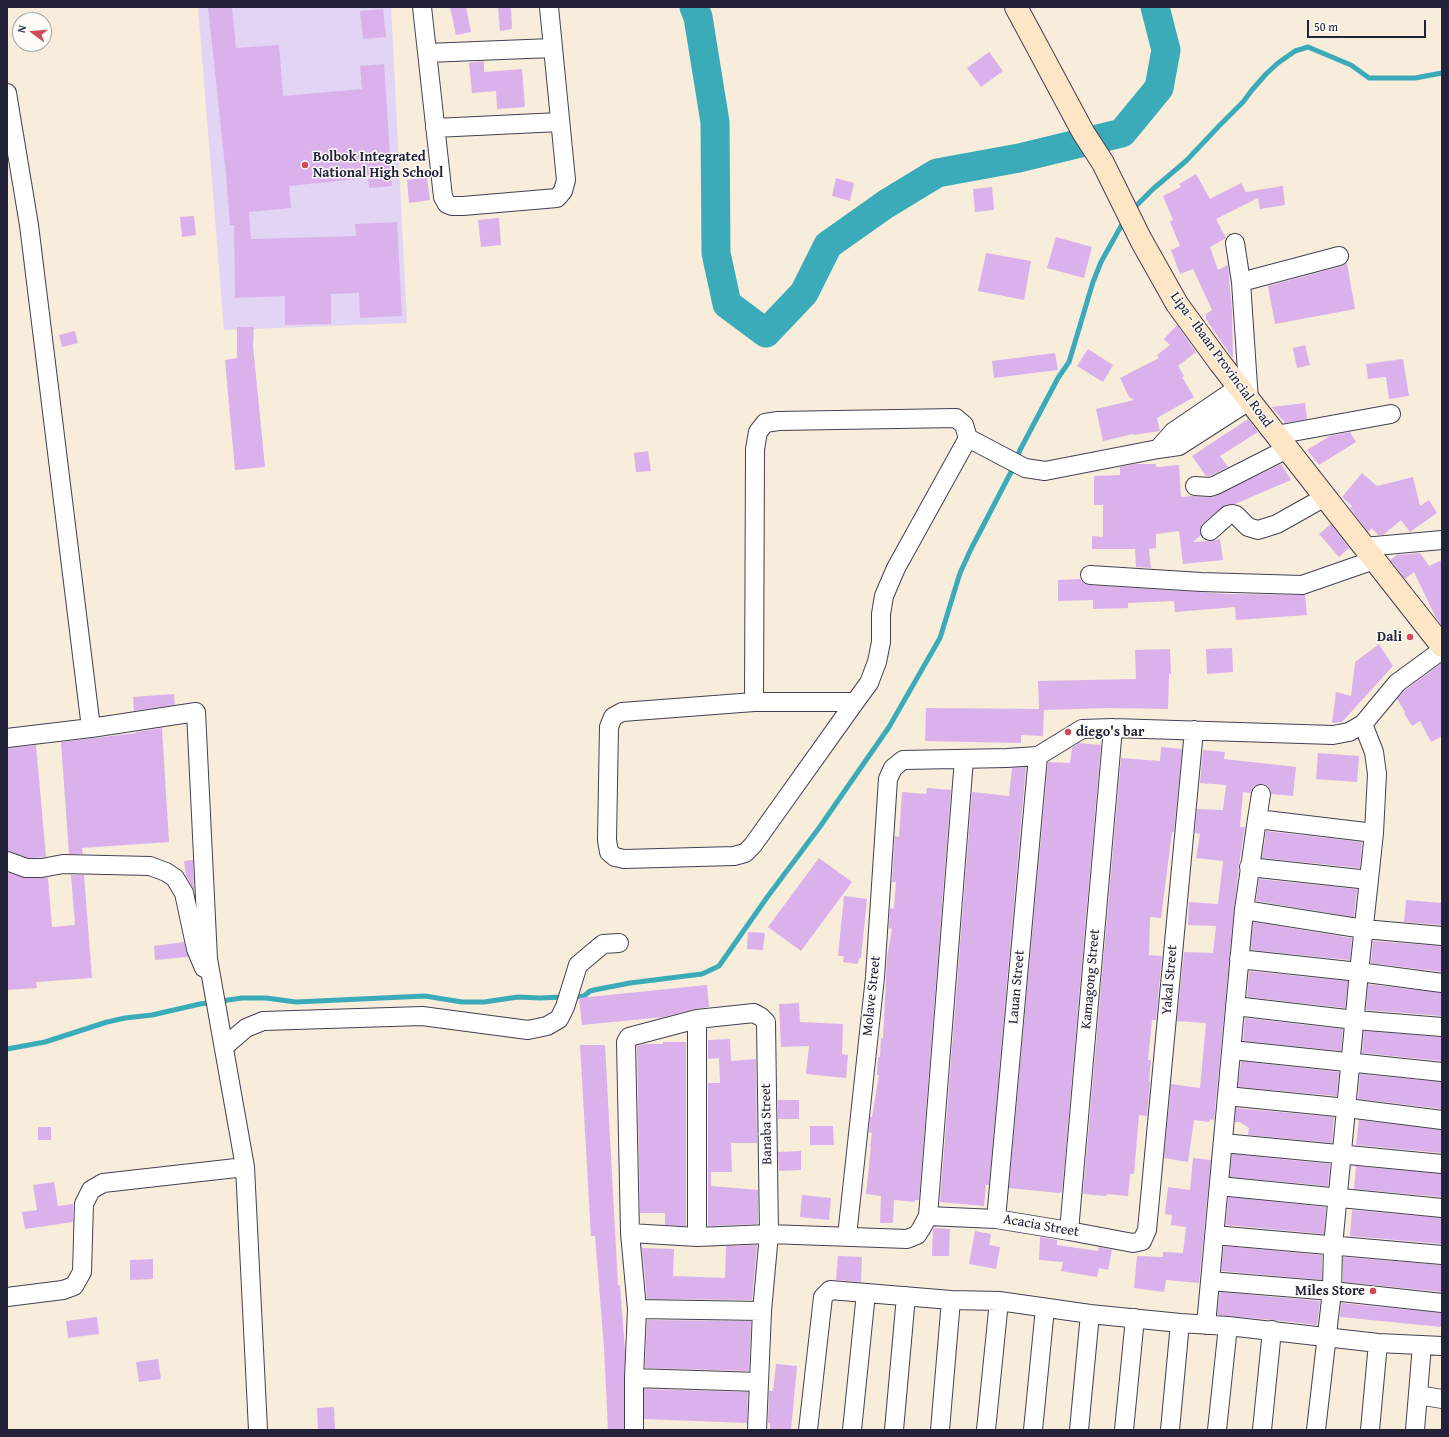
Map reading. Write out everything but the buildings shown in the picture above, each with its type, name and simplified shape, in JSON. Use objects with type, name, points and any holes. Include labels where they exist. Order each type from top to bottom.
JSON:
[{"type":"main road","name":"Lipa - Ibaan Provincial Road","points":[[1016,7],[1083,132],[1103,163],[1137,232],[1178,304],[1281,442],[1442,646]]},
{"type":"street","points":[[422,7],[443,197],[447,204],[452,206],[556,198],[563,191],[566,180],[549,7]]},
{"type":"street","points":[[427,53],[552,48]]},
{"type":"street","points":[[7,93],[29,225],[91,728]]},
{"type":"street","points":[[435,128],[560,122]]},
{"type":"street","points":[[754,702],[755,449],[758,432],[765,423],[778,421],[956,418],[964,425],[968,438],[1025,468],[1046,471],[1179,446],[1244,394],[1241,282],[1235,243]]},
{"type":"street","points":[[1241,282],[1339,256]]},
{"type":"street","points":[[1195,486],[1210,487],[1216,485],[1281,442],[1391,414]]},
{"type":"street","points":[[855,702],[754,702],[622,712],[613,717],[609,727],[607,840],[609,852],[615,857],[624,859],[728,857],[745,853],[753,845],[869,683],[877,662],[881,642],[881,614],[884,596],[896,568],[968,438]]},
{"type":"street","points":[[1210,531],[1228,515],[1232,514],[1236,515],[1248,527],[1258,530],[1277,524],[1325,497]]},
{"type":"street","points":[[1090,575],[1202,582],[1302,585],[1369,553],[1442,540]]},
{"type":"street","points":[[630,1234],[697,1237],[769,1234],[907,1239],[917,1235],[928,1216],[964,759],[1038,756],[1082,729],[1113,728],[1334,735],[1349,732],[1363,724],[1397,683],[1442,650]]},
{"type":"street","points":[[7,738],[91,728],[196,712],[208,959],[225,1046],[245,1167],[258,1430]]},
{"type":"street","points":[[1316,1430],[1332,1291],[1333,1246],[1368,880],[1374,834],[1377,774],[1374,752],[1363,724]]},
{"type":"street","name":"Kamagong Street","points":[[1070,1231],[1113,728]]},
{"type":"street","name":"Yakal Street","points":[[1147,1230],[1194,730]]},
{"type":"street","name":"Lauan Street","points":[[996,1219],[1038,756]]},
{"type":"street","name":"Molave Street","points":[[847,1236],[875,977],[888,779],[893,768],[903,760],[964,759]]},
{"type":"street","points":[[1206,1324],[1224,1142],[1239,959],[1244,910],[1260,794]]},
{"type":"street","points":[[1257,819],[1374,834]]},
{"type":"street","points":[[7,861],[26,868],[42,868],[63,864],[150,866],[166,872],[175,878],[184,893],[196,949],[202,962],[219,1017]]},
{"type":"street","points":[[1250,867],[1368,880]]},
{"type":"street","points":[[1244,910],[1364,929],[1442,936]]},
{"type":"street","points":[[225,1046],[246,1028],[263,1021],[422,1016],[528,1030],[547,1026],[558,1019],[565,1007],[578,964],[603,944],[619,943]]},
{"type":"street","points":[[1239,959],[1442,983]]},
{"type":"street","points":[[1235,1006],[1355,1020],[1442,1027]]},
{"type":"street","name":"Banaba Street","points":[[697,1019],[754,1013],[766,1022],[769,1234],[762,1311],[757,1430]]},
{"type":"street","points":[[639,1430],[634,1430],[634,1378],[637,1309],[630,1234],[626,1042],[629,1037],[697,1019],[697,1237]]},
{"type":"street","points":[[1232,1050],[1442,1072]]},
{"type":"street","points":[[1227,1096],[1347,1108],[1442,1120]]},
{"type":"street","points":[[1224,1142],[1442,1164]]},
{"type":"street","points":[[7,1296],[63,1290],[74,1286],[82,1272],[84,1204],[91,1190],[103,1183],[245,1167]]},
{"type":"street","points":[[1219,1186],[1338,1199],[1442,1208]]},
{"type":"street","name":"Acacia Street","points":[[928,1216],[996,1219],[1133,1243],[1142,1241],[1147,1230]]},
{"type":"street","points":[[1214,1235],[1442,1255]]},
{"type":"street","points":[[1210,1281],[1442,1302]]},
{"type":"street","points":[[808,1430],[823,1297],[830,1290],[951,1300],[999,1301],[1090,1314],[1272,1330],[1378,1343],[1442,1346]]},
{"type":"street","points":[[852,1430],[866,1293]]},
{"type":"street","points":[[894,1430],[906,1296]]},
{"type":"street","points":[[940,1430],[951,1300]]},
{"type":"street","points":[[986,1430],[999,1301]]},
{"type":"street","points":[[1033,1430],[1045,1308]]},
{"type":"street","points":[[637,1309],[762,1311]]},
{"type":"street","points":[[1078,1430],[1090,1314]]},
{"type":"street","points":[[1124,1430],[1135,1318]]},
{"type":"street","points":[[1170,1430],[1180,1323]]},
{"type":"street","points":[[1217,1430],[1228,1326]]},
{"type":"street","points":[[1262,1430],[1272,1330]]},
{"type":"street","points":[[1370,1430],[1378,1343]]},
{"type":"street","points":[[1415,1430],[1422,1345]]},
{"type":"street","points":[[634,1378],[759,1382]]},
{"type":"street","points":[[1418,1395],[1442,1399]]},
{"type":"shaded area","name":"Bolbok Integrated National High School","points":[[198,7],[391,7],[407,323],[224,330]]},
{"type":"waterway","points":[[694,7],[698,17],[715,122],[716,253],[727,304],[766,333],[804,293],[828,245],[886,204],[937,173],[1019,158],[1122,133],[1159,88],[1166,50],[1155,7]]},
{"type":"waterway","points":[[1132,210],[1153,189],[1186,161],[1243,102],[1266,74],[1295,51],[1308,47],[1351,65],[1369,78],[1415,78],[1442,73]]},
{"type":"waterway","points":[[573,997],[584,996],[590,991],[630,983],[702,974],[719,966],[768,896],[819,828],[889,727],[940,638],[960,573],[1011,472],[1020,450],[1058,378],[1069,362],[1093,282],[1101,262],[1125,219]]},
{"type":"waterway","points":[[7,1049],[45,1042],[107,1022],[125,1018],[152,1015],[200,1004],[242,998],[266,998],[296,1002],[425,996],[462,1002],[484,1002],[518,997],[562,997]]},
{"type":"place","name":"Bolbok Integrated National High School","points":[[305,165]]},
{"type":"place","name":"Dali","points":[[1410,637]]},
{"type":"place","name":"diego's bar","points":[[1068,732]]},
{"type":"place","name":"Miles Store","points":[[1373,1291]]}]
